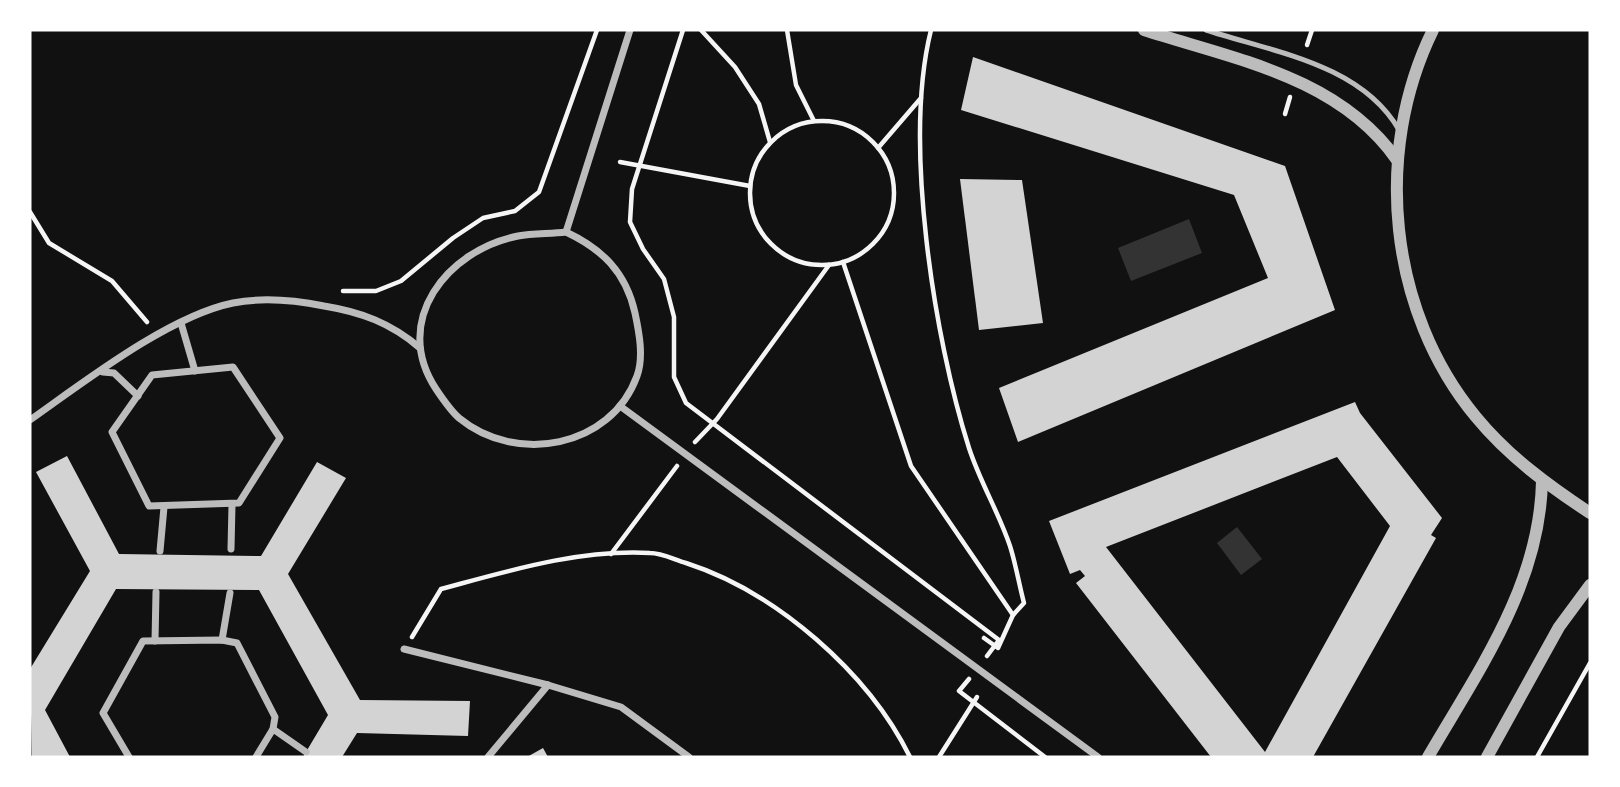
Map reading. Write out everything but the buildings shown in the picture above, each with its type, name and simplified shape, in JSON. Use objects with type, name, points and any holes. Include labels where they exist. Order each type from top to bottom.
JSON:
[{"type":"street","points":[[566,233],[629,30]]},
{"type":"street","points":[[1144,30],[1314,86],[1362,121],[1384,141],[1397,160]]},
{"type":"street","points":[[1433,30],[1411,80],[1399,131],[1397,160],[1401,246],[1416,307],[1441,365],[1476,417],[1542,481],[1590,513]]},
{"type":"street","points":[[566,233],[593,245],[618,269],[633,303],[640,336],[638,375],[620,407],[592,431],[559,444],[522,444],[491,436],[459,418],[435,387],[420,348],[422,319],[433,289],[455,266],[481,249],[518,236],[566,233]]},
{"type":"street","points":[[30,420],[102,371],[181,323],[232,303],[265,299],[359,312],[402,333],[420,348]]},
{"type":"street","points":[[181,323],[195,371]]},
{"type":"street","points":[[233,367],[280,438],[239,503],[149,506],[112,432],[152,375],[195,371],[233,367]]},
{"type":"street","points":[[102,371],[114,373],[138,396]]},
{"type":"street","points":[[620,407],[1098,757]]},
{"type":"street","points":[[1429,757],[1482,664],[1529,568],[1541,512],[1542,481]]},
{"type":"street","points":[[231,549],[232,505]]},
{"type":"street","points":[[160,551],[164,507]]},
{"type":"street","points":[[1487,757],[1559,627],[1590,585]]},
{"type":"street","points":[[155,641],[156,592]]},
{"type":"street","points":[[222,640],[230,593]]},
{"type":"street","points":[[129,757],[103,713],[143,641],[222,640],[237,643],[275,717],[273,729],[256,757]]},
{"type":"street","points":[[404,649],[548,685],[621,707],[689,757]]},
{"type":"street","points":[[488,757],[548,685]]},
{"type":"street","points":[[273,729],[306,752]]},
{"type":"lane","points":[[1206,30],[1338,74],[1376,98],[1399,131]]},
{"type":"path","points":[[333,290],[376,291],[401,281],[453,238],[484,218],[515,211],[539,192],[597,30]]},
{"type":"path","points":[[683,30],[632,189],[630,222],[643,249],[664,279],[674,317],[674,377],[685,403],[999,640],[988,654]]},
{"type":"path","points":[[701,30],[735,67],[760,104],[770,142]]},
{"type":"path","points":[[787,30],[796,85],[814,121]]},
{"type":"path","points":[[931,30],[922,63],[920,150],[930,266],[947,359],[969,449],[1010,546],[1024,603],[1013,615],[998,648],[984,638]]},
{"type":"path","points":[[878,148],[921,98]]},
{"type":"path","points":[[814,121],[838,122],[861,132],[878,148],[890,169],[894,191],[891,214],[881,235],[864,251],[844,262],[829,265],[808,264],[788,257],[771,244],[758,227],[751,207],[750,186],[756,163],[770,142],[790,128],[814,121]]},
{"type":"path","points":[[620,162],[750,186]]},
{"type":"path","points":[[30,212],[49,243],[112,281],[149,325],[138,332]]},
{"type":"path","points":[[844,262],[911,466],[1013,615]]},
{"type":"path","points":[[695,442],[713,425],[829,265]]},
{"type":"path","points":[[611,555],[677,466]]},
{"type":"path","points":[[404,649],[441,589],[565,559],[652,552],[715,573],[781,611],[858,678],[910,757]]},
{"type":"path","points":[[1537,757],[1590,663]]},
{"type":"path","points":[[968,680],[959,691],[1045,757]]},
{"type":"path","points":[[939,757],[977,697]]},
{"type":"shaded area","points":[[1189,219],[1202,253],[1131,281],[1118,248]]},
{"type":"shaded area","points":[[1237,527],[1262,559],[1241,575],[1217,543]]}]
